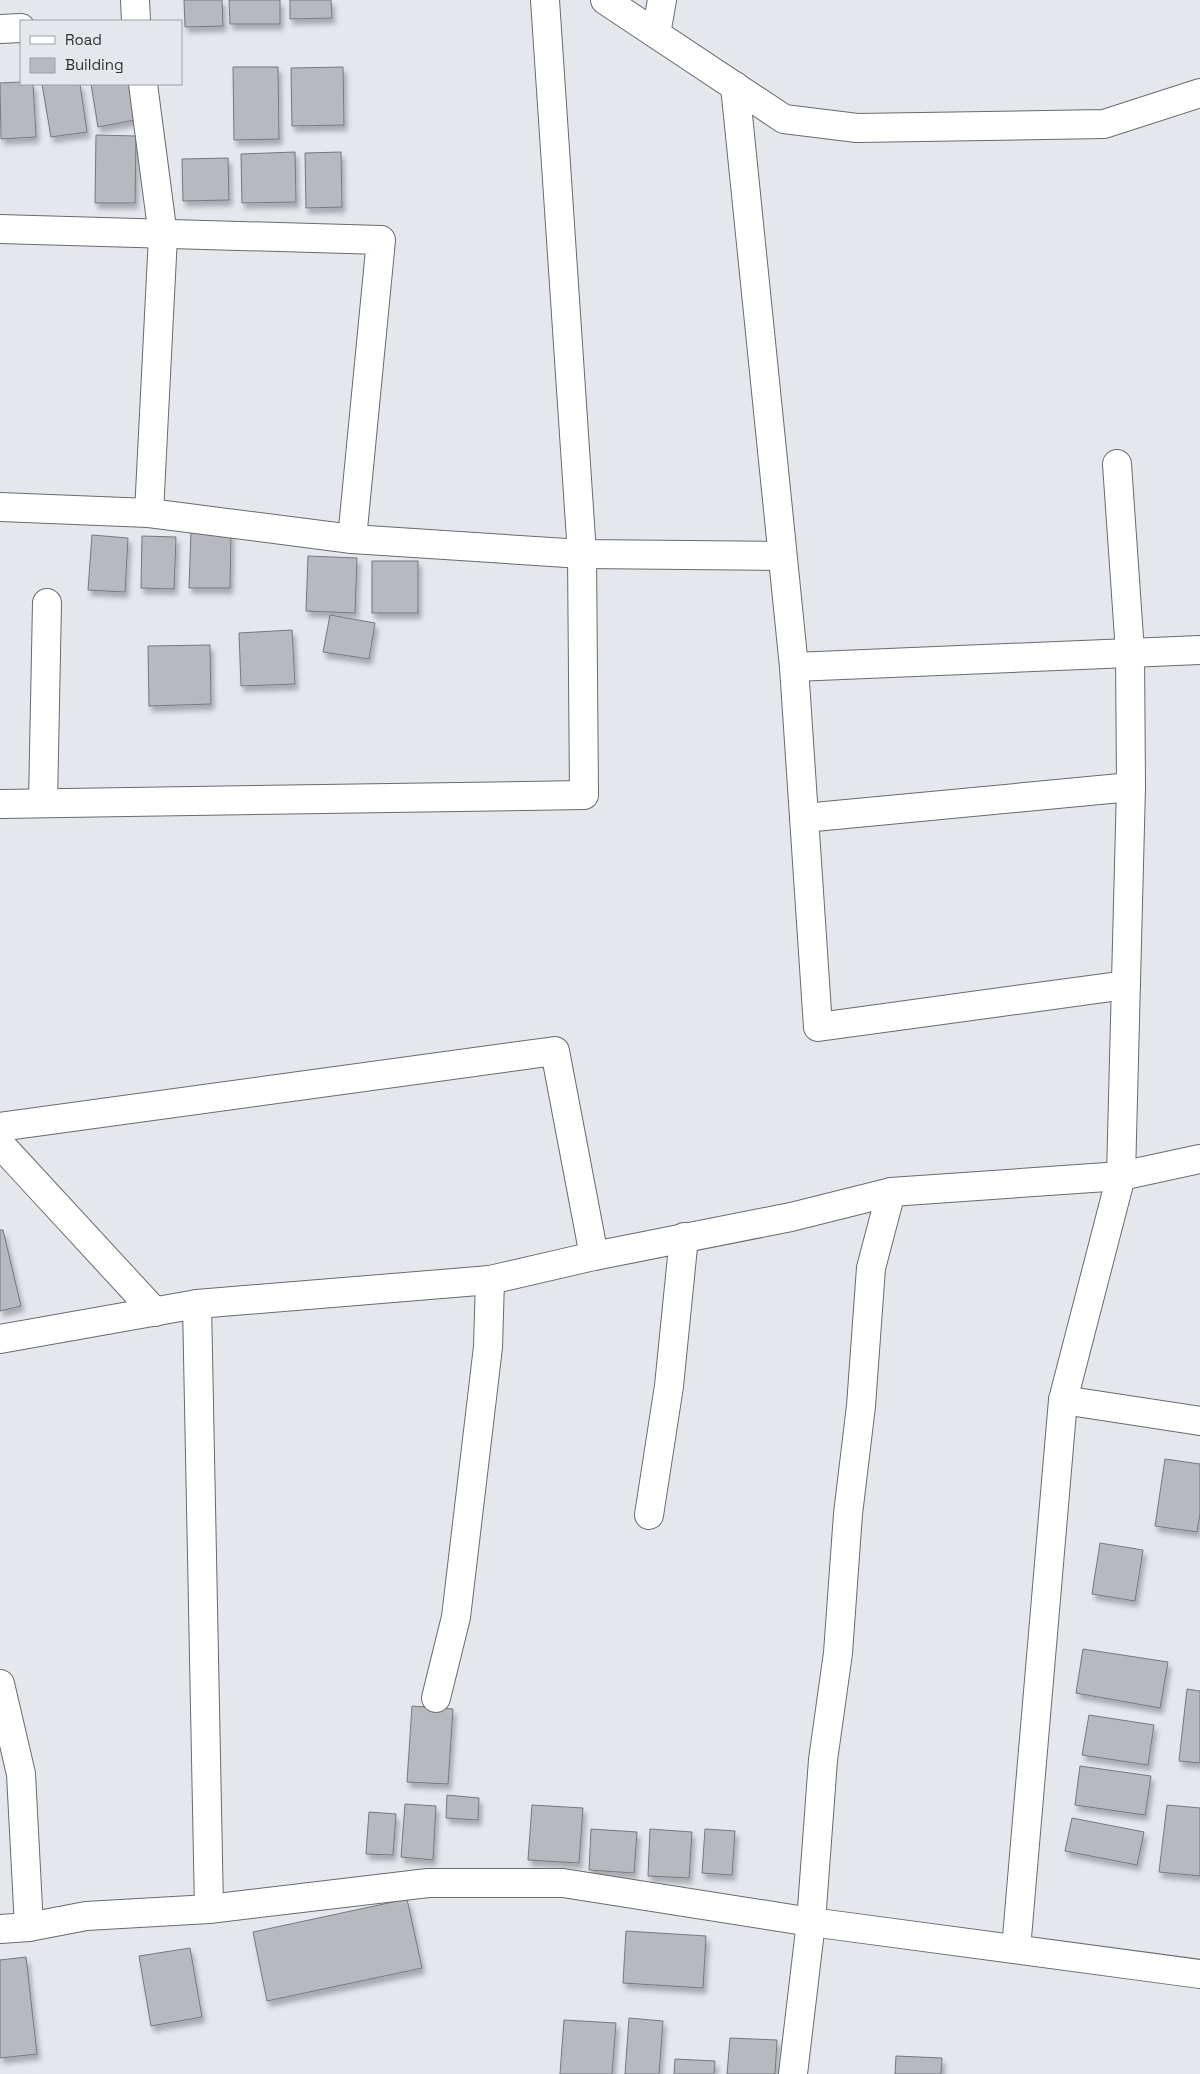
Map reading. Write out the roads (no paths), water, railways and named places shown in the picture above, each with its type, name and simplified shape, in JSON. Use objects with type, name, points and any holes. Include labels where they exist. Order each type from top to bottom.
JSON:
[{"type":"street","points":[[135,0],[136,20]]},
{"type":"street","points":[[0,804],[584,795],[582,554],[545,0]]},
{"type":"street","points":[[606,0],[784,119],[857,128],[1104,124],[1200,93]]},
{"type":"street","points":[[656,34],[662,0]]},
{"type":"street","points":[[0,29],[20,28]]},
{"type":"street","points":[[143,85],[163,236],[149,513]]},
{"type":"street","points":[[735,86],[794,667],[818,1027],[1126,985]]},
{"type":"street","points":[[0,229],[163,236],[380,240],[352,539]]},
{"type":"street","points":[[1016,1949],[1064,1400],[1121,1176],[1131,787],[1130,652],[1118,464]]},
{"type":"street","points":[[0,507],[149,513],[352,539],[582,554],[782,556]]},
{"type":"street","points":[[43,803],[47,602]]},
{"type":"street","points":[[794,667],[1200,650]]},
{"type":"street","points":[[804,818],[1131,787]]},
{"type":"street","points":[[0,1127],[555,1051],[594,1256]]},
{"type":"street","points":[[0,1144],[155,1312]]},
{"type":"street","points":[[0,1339],[198,1304],[490,1280],[684,1237],[790,1217],[890,1192],[1121,1176],[1200,1158]]},
{"type":"street","points":[[792,2074],[811,1922],[823,1760],[838,1653],[848,1514],[861,1406],[872,1268],[890,1192]]},
{"type":"street","points":[[649,1515],[668,1386],[684,1237]]},
{"type":"street","points":[[436,1698],[456,1617],[488,1348],[490,1280]]},
{"type":"street","points":[[198,1304],[209,1909]]},
{"type":"street","points":[[1064,1400],[1200,1421]]},
{"type":"street","points":[[0,1684],[21,1774],[29,1927]]},
{"type":"street","points":[[0,1929],[29,1927],[86,1916],[209,1909],[428,1883],[562,1883],[811,1922],[1200,1974]]}]
